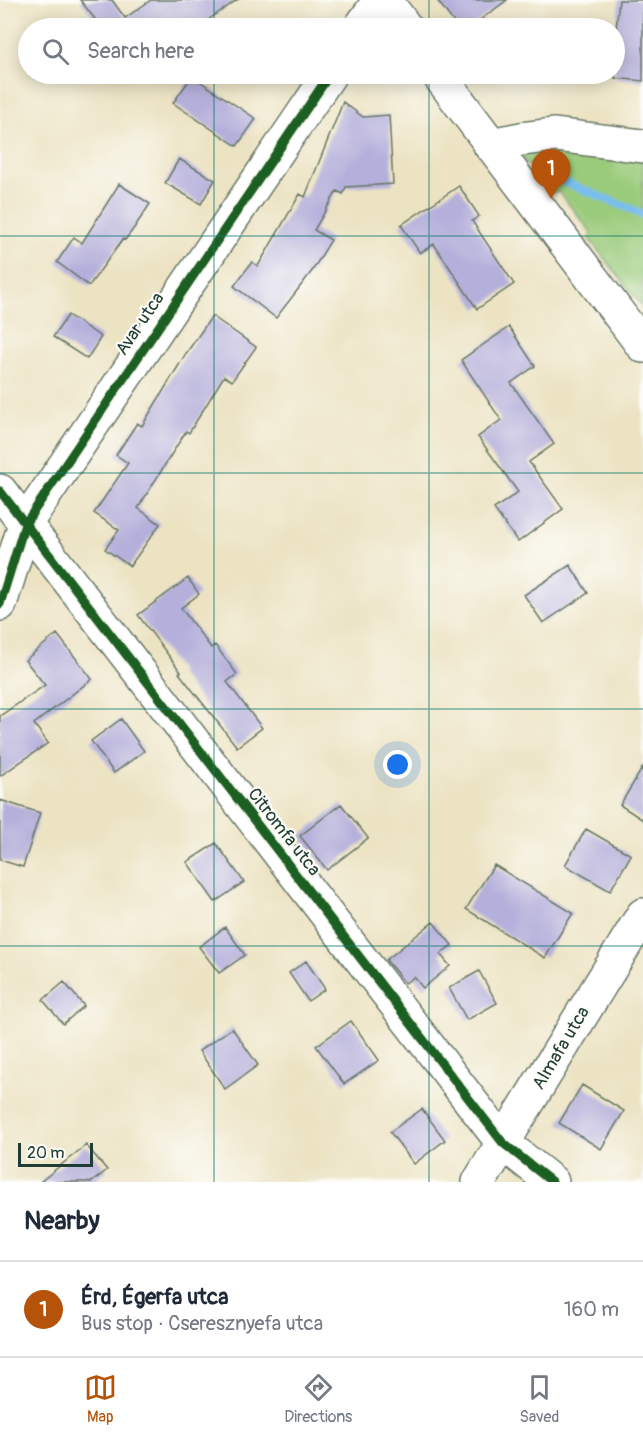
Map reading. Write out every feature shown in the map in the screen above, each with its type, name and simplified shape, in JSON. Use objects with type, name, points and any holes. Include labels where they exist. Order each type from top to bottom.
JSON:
[{"type":"street","points":[[367,18],[380,0]]},
{"type":"street","points":[[385,0],[398,18]]},
{"type":"street","name":"Avar utca","points":[[0,604],[25,524],[323,84]]},
{"type":"street","points":[[445,84],[643,346]]},
{"type":"street","points":[[490,145],[555,135],[643,146]]},
{"type":"street","name":"Citromfa utca","points":[[0,491],[503,1143],[552,1182]]},
{"type":"street","name":"Almafa utca","points":[[479,1182],[643,915]]},
{"type":"green space","points":[[520,150],[643,154],[643,307],[589,239],[591,232],[559,192],[549,192],[522,157]]},
{"type":"building","points":[[80,0],[112,0],[125,18],[94,18]]},
{"type":"building","points":[[151,0],[237,0],[211,18],[125,18]]},
{"type":"building","points":[[437,0],[507,0],[483,18],[450,18]]},
{"type":"building","points":[[619,0],[643,0],[643,81],[625,79],[625,18],[617,18]]},
{"type":"building","points":[[186,84],[204,84],[256,119],[237,146],[173,103]]},
{"type":"building","points":[[343,102],[363,117],[389,115],[393,184],[346,187],[343,194],[337,191],[314,230],[331,240],[312,271],[276,318],[234,286],[252,262],[258,266],[300,194],[305,197]]},
{"type":"building","points":[[179,159],[215,180],[201,204],[165,183]]},
{"type":"building","points":[[119,184],[150,204],[89,286],[57,262],[74,237],[82,243]]},
{"type":"building","points":[[459,186],[479,216],[472,221],[514,284],[477,309],[434,244],[420,253],[401,225]]},
{"type":"building","points":[[68,315],[101,337],[87,359],[53,337]]},
{"type":"building","points":[[212,316],[256,347],[232,381],[224,376],[189,433],[186,431],[138,508],[160,524],[130,566],[105,549],[119,530],[94,513],[128,463],[116,455],[137,423],[142,426],[185,355]]},
{"type":"building","points":[[509,327],[535,366],[511,383],[554,444],[529,462],[563,509],[518,542],[494,509],[518,492],[478,437],[501,420],[461,360]]},
{"type":"building","points":[[570,565],[588,593],[543,623],[524,595]]},
{"type":"building","points":[[188,578],[199,594],[181,608],[211,648],[215,645],[237,674],[227,682],[262,728],[237,747],[179,673],[181,672],[138,615]]},
{"type":"building","points":[[57,634],[92,679],[34,724],[48,743],[0,776],[0,716],[45,685],[25,660]]},
{"type":"building","points":[[121,719],[144,751],[114,773],[91,741]]},
{"type":"building","points":[[643,767],[643,820],[620,805]]},
{"type":"building","points":[[0,800],[40,813],[23,867],[0,860]]},
{"type":"building","points":[[341,804],[368,838],[327,870],[300,836]]},
{"type":"building","points":[[586,829],[631,855],[610,891],[565,865]]},
{"type":"building","points":[[216,843],[244,882],[215,902],[187,862]]},
{"type":"building","points":[[494,865],[573,913],[545,958],[466,909]]},
{"type":"building","points":[[433,922],[452,945],[440,954],[450,966],[423,988],[414,977],[405,983],[386,960]]},
{"type":"building","points":[[225,927],[245,955],[219,973],[199,947]]},
{"type":"building","points":[[306,961],[325,989],[308,1001],[289,973]]},
{"type":"building","points":[[479,971],[497,1003],[467,1020],[449,988]]},
{"type":"building","points":[[64,982],[84,1006],[63,1024],[43,1000]]},
{"type":"building","points":[[351,1021],[379,1060],[344,1084],[316,1046]]},
{"type":"building","points":[[232,1028],[258,1065],[225,1089],[199,1051]]},
{"type":"building","points":[[582,1085],[624,1111],[601,1149],[559,1123]]},
{"type":"building","points":[[422,1109],[445,1140],[414,1164],[390,1132]]},
{"type":"building","points":[[86,1145],[107,1170],[92,1182],[40,1182]]},
{"type":"waterway","points":[[540,172],[643,214]]},
{"type":"cycle path","points":[[0,604],[25,524],[323,84]]},
{"type":"cycle path","points":[[0,491],[503,1143],[552,1182]]},
{"type":"place","name":"Érd, Égerfa utca","points":[[551,199]]}]
